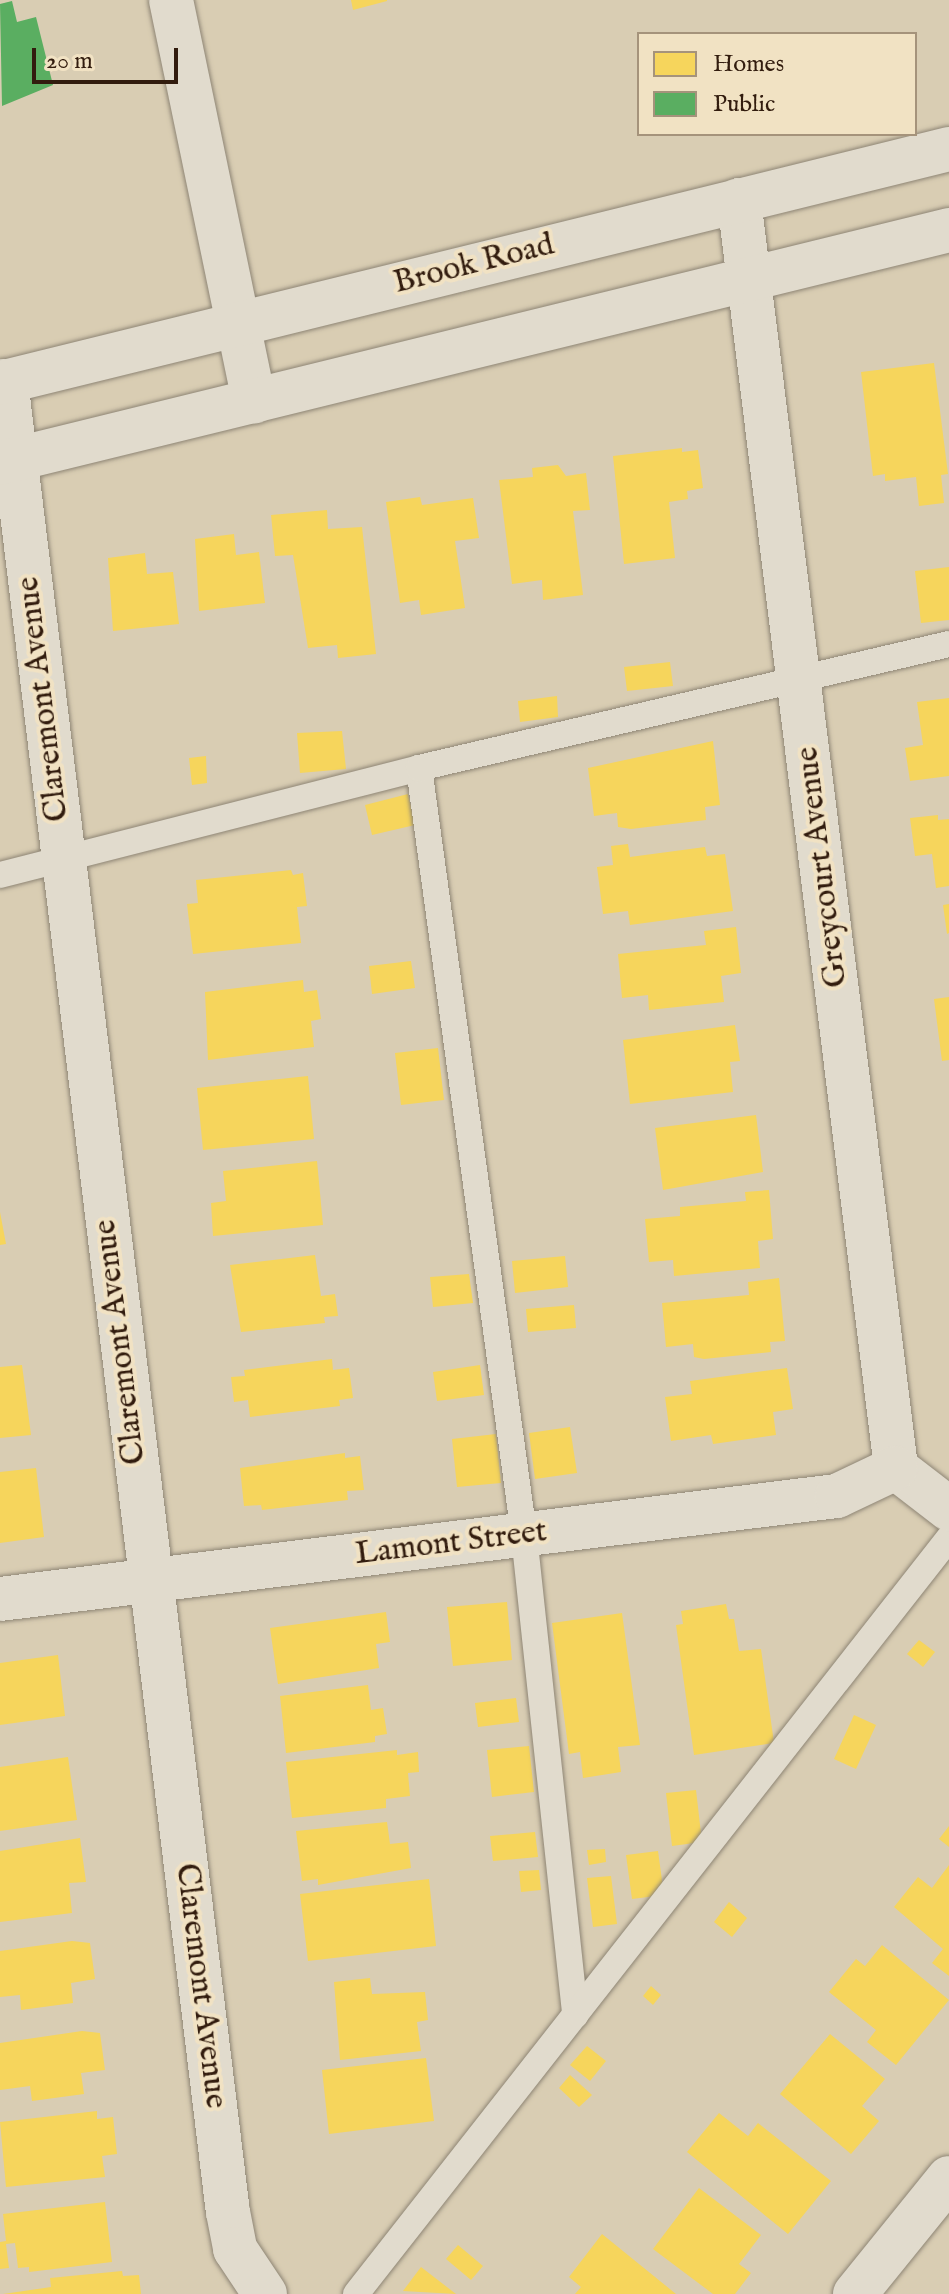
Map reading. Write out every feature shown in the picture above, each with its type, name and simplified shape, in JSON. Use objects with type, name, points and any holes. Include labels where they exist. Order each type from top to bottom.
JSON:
[{"type":"street","points":[[171,0],[254,402]]},
{"type":"street","name":"Brook Road","points":[[3,382],[949,149]]},
{"type":"street","name":"Greycourt Avenue","points":[[739,200],[896,1468]]},
{"type":"street","points":[[7,461],[949,230]]},
{"type":"street","name":"Claremont Avenue","points":[[3,382],[7,461],[63,858],[228,2212],[235,2249],[265,2294]]},
{"type":"street","points":[[896,1468],[949,1509]]},
{"type":"street","name":"Lamont Street","points":[[0,1599],[837,1496],[896,1468]]},
{"type":"street","points":[[855,2294],[949,2178]]},
{"type":"lane","points":[[0,875],[419,768],[949,644]]},
{"type":"lane","points":[[419,768],[524,1535],[575,2015]]},
{"type":"lane","points":[[356,2294],[949,1538]]},
{"type":"building: Homes","points":[[351,0],[387,0],[387,1],[353,10]]},
{"type":"building: Homes","points":[[934,363],[948,474],[941,475],[944,503],[919,506],[916,477],[885,481],[885,474],[873,476],[861,372]]},
{"type":"building: Homes","points":[[682,448],[682,452],[698,450],[703,488],[687,491],[688,499],[669,502],[675,558],[624,564],[613,456]]},
{"type":"building: Homes","points":[[558,465],[566,476],[586,473],[590,510],[573,511],[583,595],[543,600],[542,580],[512,584],[499,480],[533,477],[532,468]]},
{"type":"building: Homes","points":[[420,497],[422,505],[473,498],[479,538],[455,541],[465,608],[421,615],[419,600],[400,603],[386,502]]},
{"type":"building: Homes","points":[[327,510],[328,529],[362,527],[376,654],[338,658],[337,645],[308,648],[293,555],[275,556],[271,515]]},
{"type":"building: Homes","points":[[234,534],[236,555],[259,552],[265,603],[199,611],[195,539]]},
{"type":"building: Homes","points":[[145,553],[147,574],[173,572],[179,624],[113,631],[108,558]]},
{"type":"building: Homes","points":[[949,567],[949,620],[921,623],[915,571]]},
{"type":"building: Homes","points":[[670,662],[673,686],[627,691],[624,667]]},
{"type":"building: Homes","points":[[557,696],[558,717],[520,722],[518,701]]},
{"type":"building: Homes","points":[[949,698],[949,776],[910,781],[905,748],[923,745],[917,702]]},
{"type":"building: Homes","points":[[342,731],[346,769],[300,773],[297,733]]},
{"type":"building: Homes","points":[[713,741],[720,805],[705,807],[706,820],[631,829],[618,827],[617,813],[594,816],[588,768]]},
{"type":"building: Homes","points":[[206,756],[207,783],[192,785],[189,758]]},
{"type":"building: Homes","points":[[408,794],[415,825],[372,835],[365,805]]},
{"type":"building: Homes","points":[[938,815],[938,820],[949,819],[949,886],[936,888],[932,854],[915,856],[910,818]]},
{"type":"building: Homes","points":[[628,844],[630,857],[705,847],[707,856],[725,854],[733,911],[630,925],[628,911],[603,914],[597,867],[613,865],[611,846]]},
{"type":"building: Homes","points":[[291,870],[293,875],[303,873],[307,906],[297,907],[301,943],[193,954],[187,904],[198,903],[196,880]]},
{"type":"building: Homes","points":[[949,904],[949,933],[947,934],[943,905]]},
{"type":"building: Homes","points":[[736,927],[741,973],[721,976],[724,1002],[649,1010],[648,995],[622,998],[618,954],[706,945],[704,931]]},
{"type":"building: Homes","points":[[411,961],[415,988],[372,994],[369,966]]},
{"type":"building: Homes","points":[[303,980],[304,992],[317,990],[321,1019],[311,1021],[314,1047],[208,1060],[205,992]]},
{"type":"building: Homes","points":[[949,997],[949,1060],[942,1061],[934,999]]},
{"type":"building: Homes","points":[[735,1025],[740,1061],[730,1062],[733,1092],[630,1104],[623,1040]]},
{"type":"building: Homes","points":[[438,1048],[444,1100],[401,1105],[395,1053]]},
{"type":"building: Homes","points":[[308,1076],[314,1139],[203,1150],[197,1088]]},
{"type":"building: Homes","points":[[756,1115],[763,1172],[663,1190],[655,1128]]},
{"type":"building: Homes","points":[[317,1161],[323,1225],[213,1236],[211,1203],[226,1201],[223,1171]]},
{"type":"building: Homes","points":[[769,1190],[773,1239],[758,1241],[760,1268],[674,1276],[673,1260],[649,1262],[645,1219],[680,1216],[680,1207],[746,1201],[745,1192]]},
{"type":"building: Homes","points":[[0,1212],[6,1244],[0,1245]]},
{"type":"building: Homes","points":[[315,1255],[321,1296],[335,1294],[338,1316],[324,1317],[325,1323],[241,1332],[230,1265]]},
{"type":"building: Homes","points":[[565,1256],[568,1287],[515,1293],[512,1261]]},
{"type":"building: Homes","points":[[469,1274],[473,1303],[433,1307],[430,1277]]},
{"type":"building: Homes","points":[[779,1278],[785,1341],[770,1342],[771,1352],[704,1359],[694,1357],[693,1344],[666,1347],[662,1303],[749,1295],[748,1282]]},
{"type":"building: Homes","points":[[574,1305],[576,1328],[528,1332],[526,1309]]},
{"type":"building: Homes","points":[[332,1359],[333,1370],[349,1368],[353,1398],[339,1400],[340,1406],[250,1417],[248,1400],[234,1402],[231,1377],[245,1376],[244,1370]]},
{"type":"building: Homes","points":[[22,1365],[31,1435],[0,1438],[0,1367]]},
{"type":"building: Homes","points":[[480,1365],[484,1395],[437,1401],[433,1372]]},
{"type":"building: Homes","points":[[787,1368],[793,1409],[773,1412],[776,1435],[713,1444],[711,1435],[671,1441],[665,1397],[692,1394],[690,1381]]},
{"type":"building: Homes","points":[[570,1427],[577,1473],[535,1479],[529,1433]]},
{"type":"building: Homes","points":[[496,1434],[501,1483],[457,1487],[452,1439]]},
{"type":"building: Homes","points":[[345,1453],[345,1458],[360,1456],[364,1490],[347,1491],[348,1500],[262,1510],[261,1505],[244,1506],[240,1468]]},
{"type":"building: Homes","points":[[36,1468],[44,1537],[0,1543],[0,1472]]},
{"type":"building: Homes","points":[[507,1602],[512,1660],[453,1666],[447,1607]]},
{"type":"building: Homes","points":[[726,1604],[729,1619],[734,1619],[739,1651],[761,1649],[774,1743],[694,1755],[676,1625],[683,1624],[681,1611]]},
{"type":"building: Homes","points":[[386,1612],[390,1642],[376,1644],[379,1668],[278,1684],[270,1628]]},
{"type":"building: Homes","points":[[622,1613],[640,1745],[618,1747],[621,1772],[583,1778],[580,1752],[569,1754],[552,1623]]},
{"type":"building: Homes","points":[[919,1640],[935,1652],[923,1667],[907,1654]]},
{"type":"building: Homes","points":[[58,1655],[65,1716],[0,1725],[0,1663]]},
{"type":"building: Homes","points":[[368,1685],[371,1710],[383,1708],[387,1734],[375,1736],[375,1742],[286,1753],[280,1696]]},
{"type":"building: Homes","points":[[516,1698],[519,1722],[478,1727],[475,1703]]},
{"type":"building: Homes","points":[[854,1715],[876,1725],[856,1769],[834,1759]]},
{"type":"building: Homes","points":[[529,1746],[534,1792],[492,1797],[487,1750]]},
{"type":"building: Homes","points":[[397,1750],[397,1755],[418,1752],[419,1772],[408,1773],[410,1796],[386,1799],[386,1808],[292,1818],[286,1762]]},
{"type":"building: Homes","points":[[68,1757],[77,1820],[0,1831],[0,1767]]},
{"type":"building: Homes","points":[[696,1790],[702,1842],[672,1846],[666,1793]]},
{"type":"building: Homes","points":[[387,1822],[390,1844],[408,1842],[411,1868],[318,1885],[318,1879],[302,1881],[296,1831]]},
{"type":"building: Homes","points":[[949,1826],[949,1847],[939,1839]]},
{"type":"building: Homes","points":[[535,1832],[538,1857],[493,1861],[490,1836]]},
{"type":"building: Homes","points":[[80,1838],[86,1882],[69,1883],[72,1913],[0,1922],[0,1851]]},
{"type":"building: Homes","points":[[605,1849],[606,1862],[589,1865],[587,1850]]},
{"type":"building: Homes","points":[[658,1851],[664,1895],[632,1899],[626,1855]]},
{"type":"building: Homes","points":[[949,1865],[949,1976],[932,1963],[943,1949],[894,1907],[918,1877],[932,1888]]},
{"type":"building: Homes","points":[[539,1870],[541,1890],[521,1892],[519,1871]]},
{"type":"building: Homes","points":[[611,1876],[617,1924],[593,1927],[587,1878]]},
{"type":"building: Homes","points":[[429,1879],[436,1946],[308,1961],[300,1894]]},
{"type":"building: Homes","points":[[729,1902],[747,1918],[732,1937],[714,1922]]},
{"type":"building: Homes","points":[[72,1941],[90,1943],[95,1979],[71,1983],[73,2003],[21,2010],[20,1995],[0,1997],[0,1951]]},
{"type":"building: Homes","points":[[882,1945],[949,2000],[896,2065],[867,2042],[876,2030],[829,1992],[856,1959],[865,1966]]},
{"type":"building: Homes","points":[[370,1978],[372,1994],[425,1992],[428,2020],[417,2022],[421,2051],[340,2060],[334,1982]]},
{"type":"building: Homes","points":[[651,1986],[661,1995],[653,2005],[643,1996]]},
{"type":"building: Homes","points":[[82,2031],[100,2033],[105,2070],[81,2073],[84,2094],[32,2101],[30,2086],[0,2090],[0,2043]]},
{"type":"building: Homes","points":[[830,2034],[885,2079],[862,2106],[879,2121],[851,2154],[780,2094]]},
{"type":"building: Homes","points":[[587,2046],[606,2061],[590,2081],[570,2065]]},
{"type":"building: Homes","points":[[426,2058],[434,2121],[329,2134],[322,2070]]},
{"type":"building: Homes","points":[[570,2075],[592,2095],[579,2107],[559,2088]]},
{"type":"building: Homes","points":[[97,2111],[97,2119],[113,2117],[117,2154],[102,2156],[105,2177],[6,2187],[0,2122]]},
{"type":"building: Homes","points":[[719,2113],[748,2136],[758,2123],[831,2181],[788,2234],[687,2152]]},
{"type":"building: Homes","points":[[699,2188],[761,2235],[739,2264],[751,2273],[735,2294],[713,2294],[653,2249]]},
{"type":"building: Homes","points":[[105,2202],[112,2262],[29,2272],[29,2267],[18,2268],[15,2243],[6,2244],[9,2268],[0,2269],[0,2242],[6,2241],[3,2214]]},
{"type":"building: Homes","points":[[602,2234],[676,2294],[575,2294],[581,2287],[569,2277]]},
{"type":"building: Homes","points":[[458,2245],[483,2266],[471,2280],[446,2259]]},
{"type":"building: Homes","points":[[421,2267],[456,2294],[403,2291]]},
{"type":"building: Homes","points":[[122,2271],[123,2276],[139,2275],[141,2294],[3,2294],[51,2287],[50,2278]]},
{"type":"building: Public","points":[[12,1],[17,22],[36,17],[53,85],[2,106],[0,4]]}]
